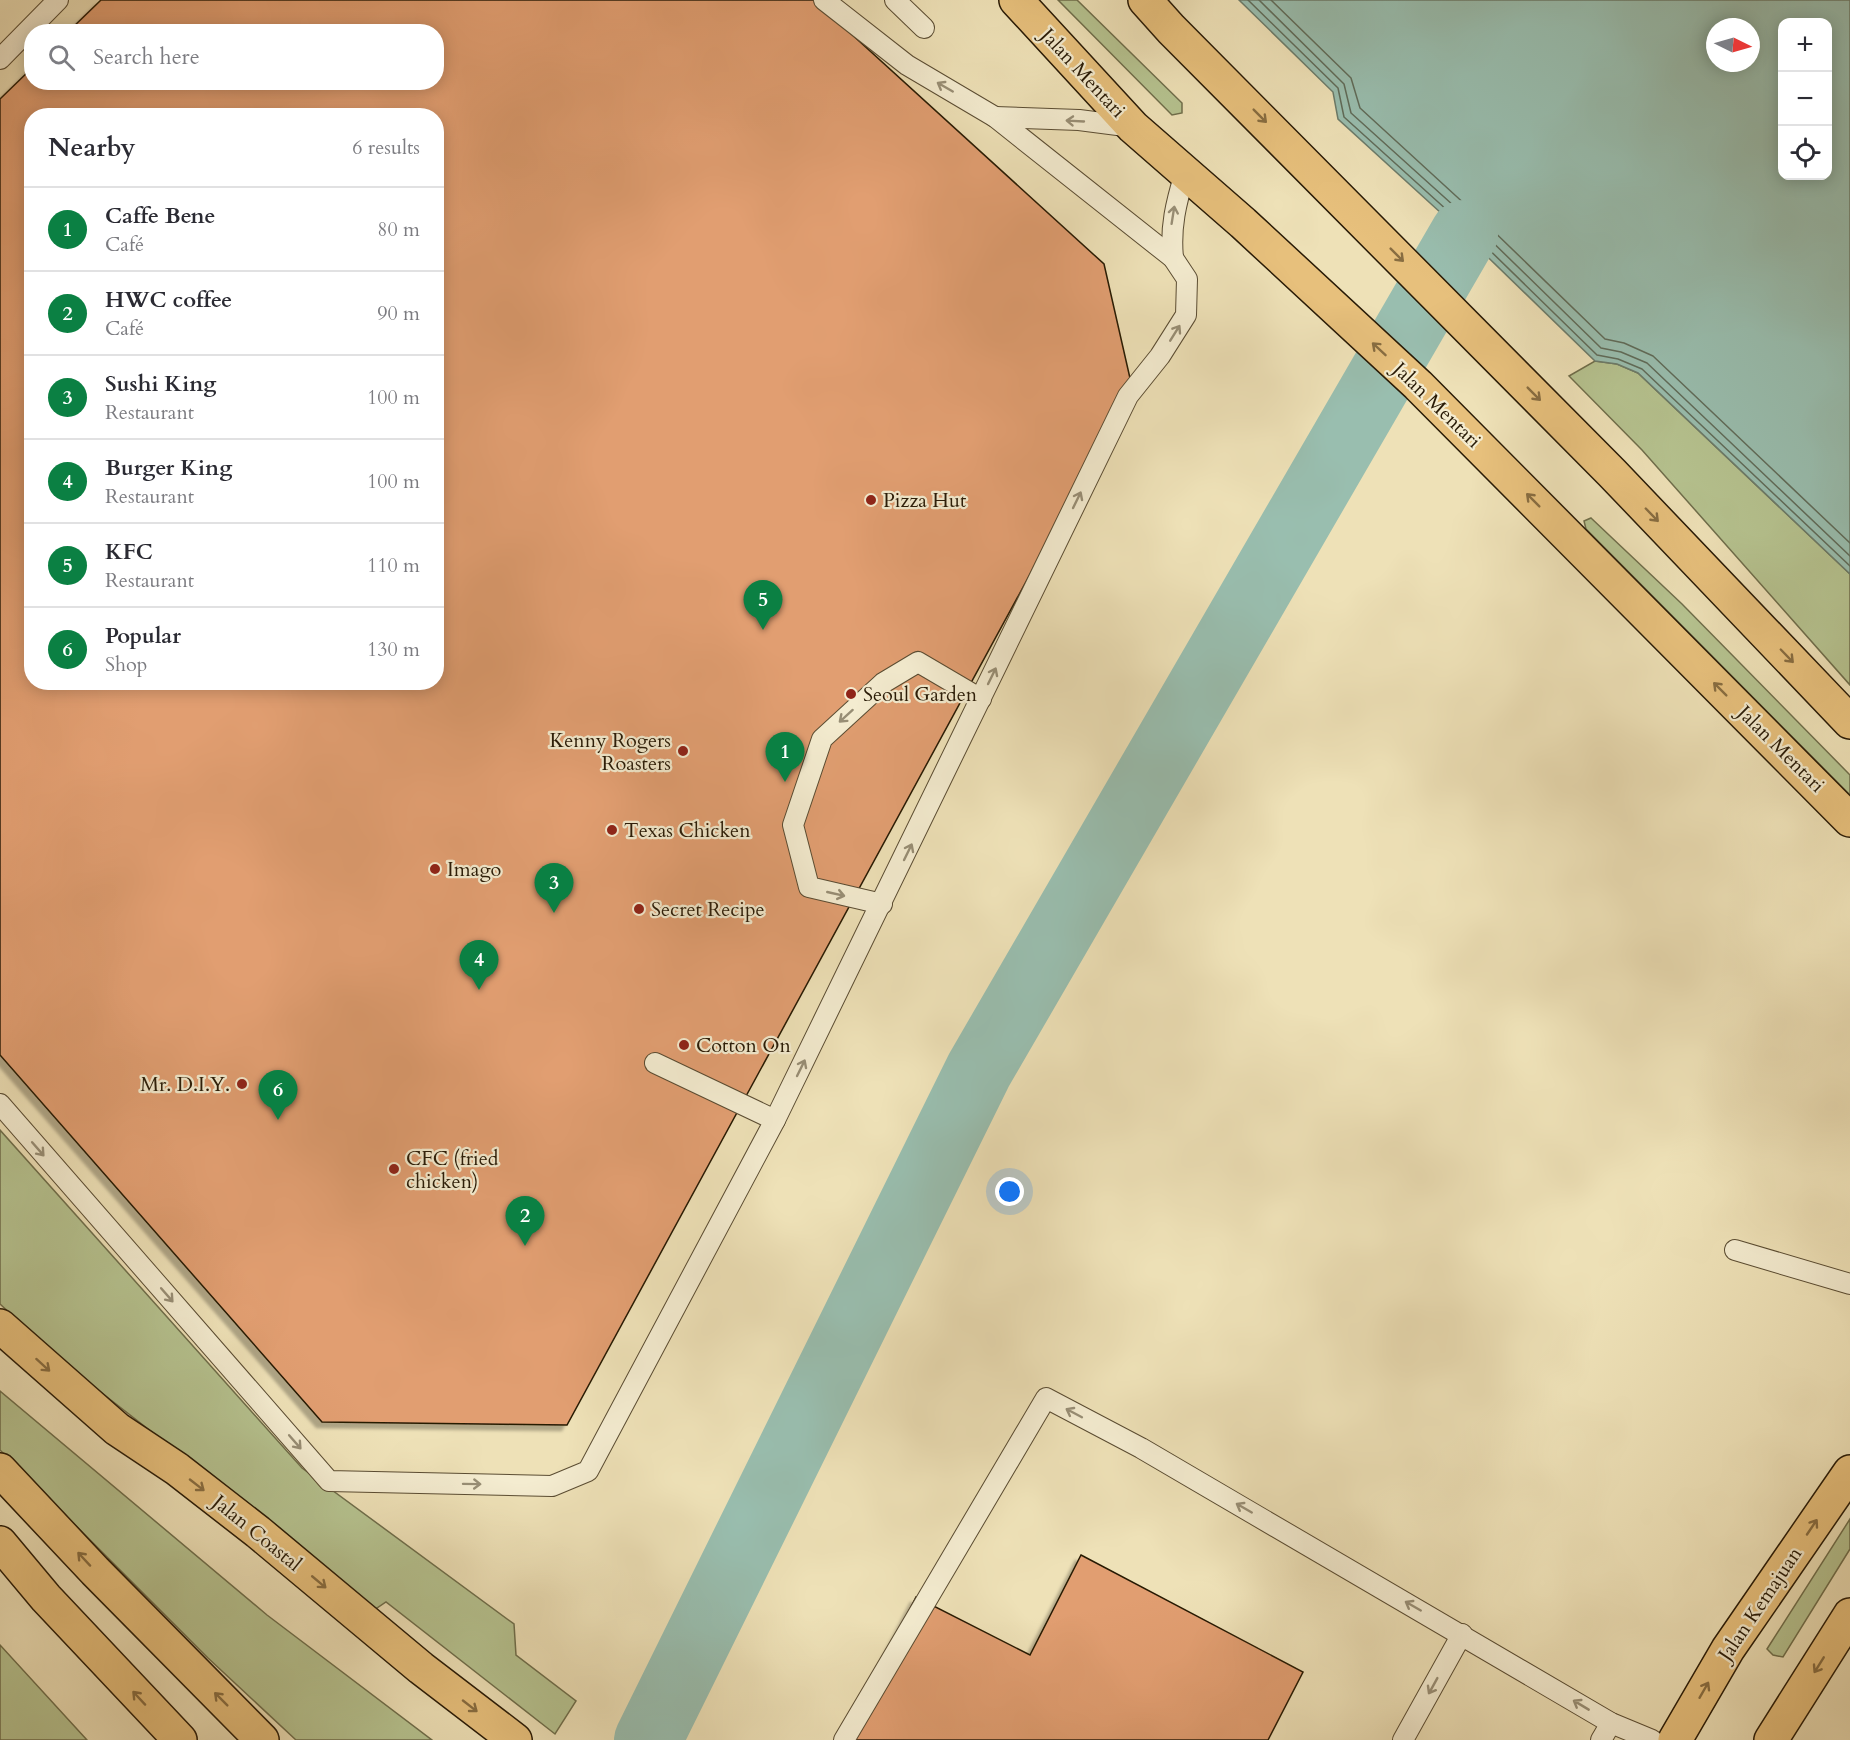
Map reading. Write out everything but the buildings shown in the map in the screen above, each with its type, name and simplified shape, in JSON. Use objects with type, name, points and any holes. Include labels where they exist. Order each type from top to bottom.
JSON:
[{"type":"main road","name":"Jalan Mentari","points":[[1016,0],[1133,127],[1243,223],[1418,385],[1850,820]]},
{"type":"main road","points":[[1147,0],[1171,29],[1612,473],[1850,722]]},
{"type":"main road","name":"Jalan Coastal","points":[[0,1326],[117,1429],[177,1469],[249,1525],[422,1668],[515,1740]]},
{"type":"main road","points":[[0,1470],[95,1571],[262,1740]]},
{"type":"main road","name":"Jalan Kemajuan","points":[[1675,1740],[1728,1649],[1850,1472]]},
{"type":"main road","points":[[0,1543],[54,1607],[180,1740]]},
{"type":"main road","points":[[1778,1736],[1850,1615]]},
{"type":"lane","points":[[34,24],[58,0]]},
{"type":"lane","points":[[0,1104],[329,1481],[552,1486],[588,1471],[775,1120],[1128,396],[1160,356],[1186,315],[1187,279],[1173,258],[995,117],[907,65],[824,0]]},
{"type":"lane","points":[[895,0],[924,28]]},
{"type":"lane","points":[[0,59],[24,35]]},
{"type":"lane","points":[[995,117],[1079,120],[1133,127]]},
{"type":"lane","points":[[1173,258],[1171,232],[1174,206],[1185,174]]},
{"type":"lane","points":[[882,904],[809,887],[793,825],[822,739],[883,683],[918,662],[981,699]]},
{"type":"lane","points":[[655,1063],[775,1120]]},
{"type":"lane","points":[[1734,1250],[1850,1284]]},
{"type":"lane","points":[[844,1740],[1046,1398],[1141,1448],[1462,1634],[1606,1732],[1652,1740]]},
{"type":"lane","points":[[1403,1740],[1462,1634]]},
{"type":"green space","points":[[1058,0],[1077,0],[1182,103],[1182,113],[1172,115]]},
{"type":"green space","points":[[1595,361],[1617,364],[1638,373],[1850,574],[1850,685],[1642,450],[1569,376]]},
{"type":"green space","points":[[1591,518],[1682,604],[1850,775],[1850,795],[1586,529],[1584,521]]},
{"type":"green space","points":[[0,1130],[302,1468],[514,1624],[516,1655],[576,1701],[555,1734],[386,1602],[371,1612],[252,1510],[66,1365],[0,1304]]},
{"type":"green space","points":[[0,1391],[267,1615],[432,1740],[296,1740],[208,1658],[0,1450]]},
{"type":"green space","points":[[1850,1519],[1850,1549],[1783,1657],[1773,1655],[1767,1649]]},
{"type":"green space","points":[[0,1645],[87,1740],[0,1740]]},
{"type":"water","points":[[1239,0],[1850,0],[1850,574],[1638,373],[1617,364],[1595,361],[1464,234],[1338,119],[1333,92]]},
{"type":"waterway","points":[[648,1740],[979,1070],[1464,234]]},
{"type":"place","name":"Pizza Hut","points":[[871,500]]},
{"type":"place","name":"KFC","points":[[763,630]]},
{"type":"place","name":"Seoul Garden","points":[[851,694]]},
{"type":"place","name":"Kenny Rogers Roasters","points":[[683,751]]},
{"type":"place","name":"Caffe Bene","points":[[785,782]]},
{"type":"place","name":"Texas Chicken","points":[[612,830]]},
{"type":"place","name":"Imago","points":[[435,869]]},
{"type":"place","name":"Secret Recipe","points":[[639,909]]},
{"type":"place","name":"Sushi King","points":[[554,913]]},
{"type":"place","name":"Burger King","points":[[479,990]]},
{"type":"place","name":"Cotton On","points":[[684,1045]]},
{"type":"place","name":"Mr. D.I.Y.","points":[[242,1084]]},
{"type":"place","name":"Popular","points":[[278,1120]]},
{"type":"place","name":"CFC (fried chicken)","points":[[394,1169]]},
{"type":"place","name":"HWC coffee","points":[[525,1246]]}]
